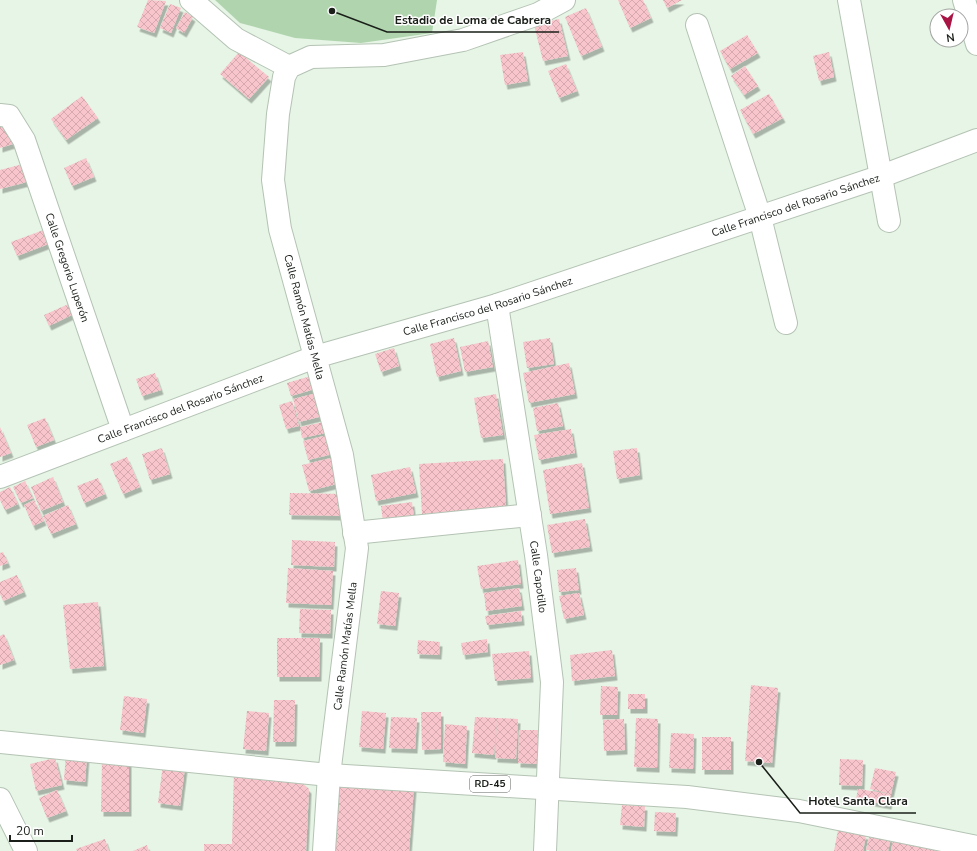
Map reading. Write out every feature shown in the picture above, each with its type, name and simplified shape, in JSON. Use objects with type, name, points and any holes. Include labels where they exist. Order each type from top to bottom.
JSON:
[{"type":"street","points":[[191,0],[236,40],[289,67],[311,57],[384,55],[463,40],[538,14],[564,0]]},
{"type":"street","points":[[849,0],[890,221]]},
{"type":"street","points":[[964,0],[977,44]]},
{"type":"street","points":[[697,25],[760,217],[786,323]]},
{"type":"street","name":"Calle Ramón Matías Mella","points":[[289,67],[284,77],[278,114],[273,180],[280,229],[342,455],[356,548],[329,775],[324,851]]},
{"type":"street","name":"Calle Gregorio Luperón","points":[[0,115],[9,116],[24,140],[123,430]]},
{"type":"street","name":"Calle Francisco del Rosario Sánchez","points":[[0,478],[314,357],[497,305],[882,176],[977,140]]},
{"type":"street","name":"Calle Capotillo","points":[[497,305],[530,515],[552,682],[547,788],[546,851]]},
{"type":"street","points":[[354,533],[530,515]]},
{"type":"street","name":"RD-45","points":[[0,742],[329,775],[687,798],[799,811],[977,847]]},
{"type":"street","points":[[0,799],[26,851]]},
{"type":"green space","points":[[215,0],[437,0],[432,33],[361,43],[295,38],[240,23]]},
{"type":"building","points":[[148,0],[166,1],[154,33],[137,27]]},
{"type":"building","points":[[618,0],[643,0],[651,18],[630,28]]},
{"type":"building","points":[[663,0],[682,0],[667,8]]},
{"type":"building","points":[[170,4],[181,8],[171,33],[160,28]]},
{"type":"building","points":[[586,8],[602,47],[581,56],[565,17]]},
{"type":"building","points":[[185,12],[193,17],[184,33],[176,28]]},
{"type":"building","points":[[559,19],[568,56],[543,61],[534,25]]},
{"type":"building","points":[[747,35],[758,53],[730,69],[720,51]]},
{"type":"building","points":[[239,52],[269,77],[249,99],[220,74]]},
{"type":"building","points":[[523,52],[528,81],[505,85],[500,55]]},
{"type":"building","points":[[829,52],[834,77],[819,81],[813,56]]},
{"type":"building","points":[[566,64],[577,91],[559,98],[548,71]]},
{"type":"building","points":[[745,66],[758,86],[744,95],[731,76]]},
{"type":"building","points":[[769,94],[783,118],[753,134],[740,110]]},
{"type":"building","points":[[82,96],[98,118],[66,140],[51,119]]},
{"type":"building","points":[[7,121],[13,144],[0,148],[0,122]]},
{"type":"building","points":[[86,158],[94,177],[72,186],[64,168]]},
{"type":"building","points":[[23,164],[27,182],[0,189],[0,170]]},
{"type":"building","points":[[49,228],[54,242],[17,256],[11,242]]},
{"type":"building","points":[[73,302],[78,312],[49,326],[44,315]]},
{"type":"building","points":[[454,338],[461,371],[437,377],[430,344]]},
{"type":"building","points":[[550,338],[554,364],[527,368],[523,342]]},
{"type":"building","points":[[488,341],[493,367],[465,372],[460,347]]},
{"type":"building","points":[[394,348],[399,366],[381,372],[375,354]]},
{"type":"building","points":[[569,363],[575,394],[529,403],[523,373]]},
{"type":"building","points":[[155,373],[161,390],[142,396],[136,379]]},
{"type":"building","points":[[311,376],[315,389],[291,396],[287,383]]},
{"type":"building","points":[[317,393],[323,416],[299,422],[293,399]]},
{"type":"building","points":[[496,394],[503,435],[481,438],[474,398]]},
{"type":"building","points":[[292,401],[299,426],[286,429],[279,405]]},
{"type":"building","points":[[558,403],[563,426],[537,431],[533,408]]},
{"type":"building","points":[[45,418],[54,440],[36,447],[27,425]]},
{"type":"building","points":[[324,422],[326,433],[302,438],[300,427]]},
{"type":"building","points":[[0,427],[11,453],[0,457]]},
{"type":"building","points":[[571,429],[575,453],[539,460],[534,435]]},
{"type":"building","points":[[328,435],[333,454],[308,460],[303,441]]},
{"type":"building","points":[[162,448],[170,474],[150,480],[142,454]]},
{"type":"building","points":[[637,448],[640,475],[617,479],[613,451]]},
{"type":"building","points":[[127,457],[140,487],[123,494],[110,464]]},
{"type":"building","points":[[335,457],[341,483],[309,491],[302,465]]},
{"type":"building","points":[[503,459],[506,509],[422,514],[419,464]]},
{"type":"building","points":[[582,463],[589,508],[550,514],[543,470]]},
{"type":"building","points":[[410,467],[416,493],[376,501],[371,475]]},
{"type":"building","points":[[53,477],[63,502],[41,511],[31,487]]},
{"type":"building","points":[[98,478],[105,494],[84,503],[77,486]]},
{"type":"building","points":[[25,481],[33,498],[21,503],[13,487]]},
{"type":"building","points":[[10,487],[18,504],[5,510],[0,500],[0,492]]},
{"type":"building","points":[[290,493],[344,494],[344,516],[289,515]]},
{"type":"building","points":[[34,500],[44,521],[33,526],[24,505]]},
{"type":"building","points":[[412,502],[414,518],[383,522],[381,506]]},
{"type":"building","points":[[68,505],[76,524],[51,534],[43,516]]},
{"type":"building","points":[[585,519],[590,547],[552,553],[547,525]]},
{"type":"building","points":[[292,540],[335,542],[334,567],[291,565]]},
{"type":"building","points":[[3,552],[8,563],[0,566],[0,553]]},
{"type":"building","points":[[518,560],[521,584],[481,589],[477,566]]},
{"type":"building","points":[[288,568],[333,571],[331,605],[286,603]]},
{"type":"building","points":[[576,568],[579,590],[559,592],[557,570]]},
{"type":"building","points":[[17,575],[24,592],[3,601],[0,594],[0,582]]},
{"type":"building","points":[[519,588],[522,606],[486,611],[484,593]]},
{"type":"building","points":[[381,591],[399,593],[395,626],[377,624]]},
{"type":"building","points":[[579,593],[584,615],[564,619],[559,596]]},
{"type":"building","points":[[98,602],[104,666],[70,669],[63,605]]},
{"type":"building","points":[[300,609],[331,610],[330,634],[299,633]]},
{"type":"building","points":[[521,611],[522,621],[487,625],[485,616]]},
{"type":"building","points":[[4,634],[14,660],[0,665],[0,636]]},
{"type":"building","points":[[277,638],[320,638],[319,677],[277,677]]},
{"type":"building","points":[[487,639],[488,652],[463,655],[461,643]]},
{"type":"building","points":[[418,640],[440,642],[439,655],[417,654]]},
{"type":"building","points":[[612,650],[615,676],[572,681],[570,655]]},
{"type":"building","points":[[529,651],[531,678],[495,681],[492,654]]},
{"type":"building","points":[[751,685],[778,688],[772,763],[745,761]]},
{"type":"building","points":[[601,686],[618,687],[617,715],[600,715]]},
{"type":"building","points":[[628,694],[645,694],[645,709],[628,709]]},
{"type":"building","points":[[124,696],[147,699],[143,733],[120,730]]},
{"type":"building","points":[[274,700],[295,700],[294,742],[273,742]]},
{"type":"building","points":[[247,711],[269,713],[266,751],[243,749]]},
{"type":"building","points":[[362,711],[386,713],[383,749],[359,747]]},
{"type":"building","points":[[421,712],[441,712],[441,749],[422,750]]},
{"type":"building","points":[[391,717],[417,718],[415,749],[389,748]]},
{"type":"building","points":[[475,717],[497,718],[494,755],[472,753]]},
{"type":"building","points":[[497,718],[518,719],[516,759],[495,758]]},
{"type":"building","points":[[636,718],[658,719],[657,768],[634,767]]},
{"type":"building","points":[[624,719],[625,750],[604,751],[603,720]]},
{"type":"building","points":[[445,724],[467,726],[465,764],[443,762]]},
{"type":"building","points":[[519,730],[538,730],[537,764],[518,763]]},
{"type":"building","points":[[671,733],[694,734],[693,769],[669,768]]},
{"type":"building","points":[[702,737],[731,737],[731,770],[702,770]]},
{"type":"building","points":[[66,753],[87,755],[85,782],[64,780]]},
{"type":"building","points":[[55,758],[62,785],[36,791],[30,764]]},
{"type":"building","points":[[102,759],[129,759],[129,812],[101,812]]},
{"type":"building","points":[[840,759],[863,760],[862,786],[839,785]]},
{"type":"building","points":[[163,764],[185,767],[180,806],[158,803]]},
{"type":"building","points":[[875,768],[896,772],[891,794],[870,789]]},
{"type":"building","points":[[234,769],[294,776],[309,789],[306,851],[204,851],[204,844],[232,844]]},
{"type":"building","points":[[340,780],[414,787],[409,851],[335,851]]},
{"type":"building","points":[[858,789],[891,794],[889,805],[856,799]]},
{"type":"building","points":[[57,790],[66,811],[47,818],[39,798]]},
{"type":"building","points":[[622,805],[645,806],[644,827],[620,825]]},
{"type":"building","points":[[655,812],[676,813],[675,832],[654,831]]},
{"type":"building","points":[[838,830],[866,835],[863,851],[834,851]]},
{"type":"building","points":[[870,833],[891,838],[888,851],[866,850]]},
{"type":"building","points":[[105,839],[109,851],[77,851],[76,849]]},
{"type":"building","points":[[893,840],[936,848],[935,851],[891,851]]},
{"type":"building","points":[[147,845],[149,851],[133,851]]},
{"type":"place","name":"Estadio de Loma de Cabrera","points":[[332,11]]},
{"type":"place","name":"Hotel Santa Clara","points":[[759,762]]}]
